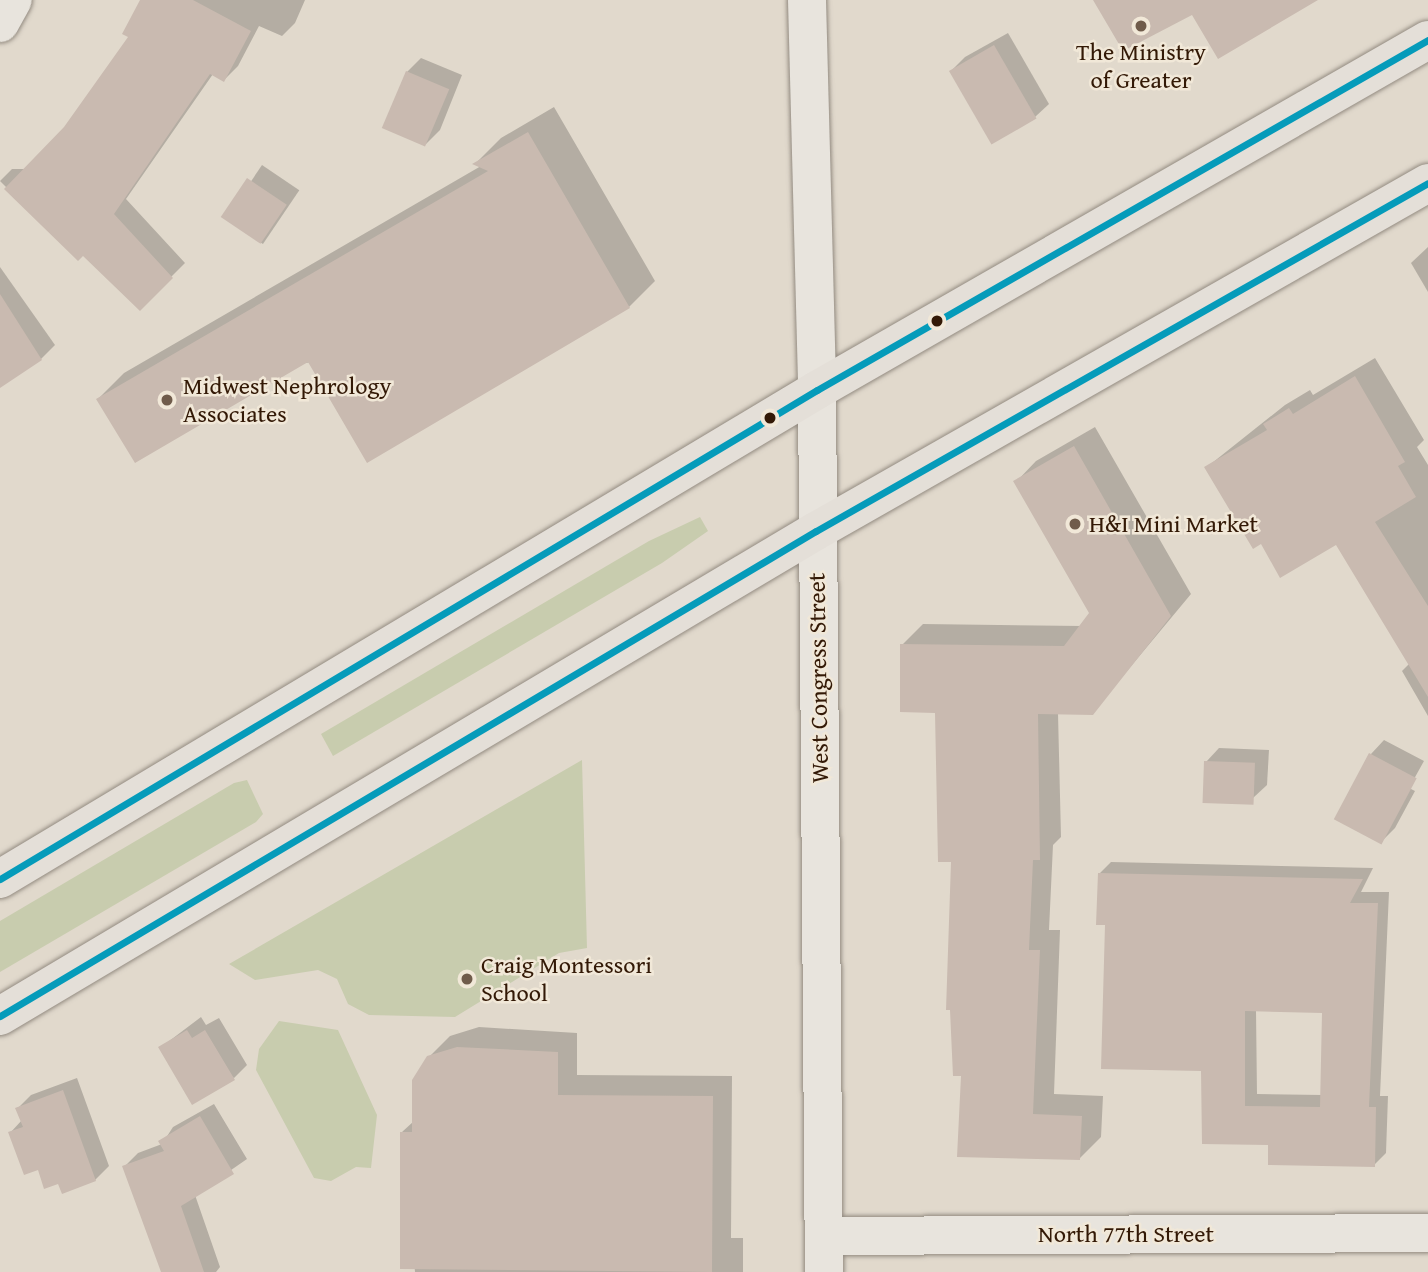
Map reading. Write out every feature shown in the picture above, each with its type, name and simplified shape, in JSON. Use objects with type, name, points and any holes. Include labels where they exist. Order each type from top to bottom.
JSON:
[{"type":"main road","points":[[0,879],[817,390],[1428,40]]},
{"type":"main road","points":[[0,1016],[816,531],[1428,183]]},
{"type":"street","points":[[0,23],[13,0]]},
{"type":"street","name":"West Congress Street","points":[[807,0],[817,390],[816,531],[824,1254]]},
{"type":"street","name":"North 77th Street","points":[[824,1254],[1428,1233]]},
{"type":"green space","points":[[700,517],[708,531],[662,563],[333,756],[321,734],[649,541]]},
{"type":"green space","points":[[582,760],[587,948],[559,953],[455,1017],[369,1015],[348,1004],[337,979],[318,970],[255,980],[229,964]]},
{"type":"green space","points":[[247,780],[263,814],[256,822],[0,972],[0,921],[234,783]]},
{"type":"green space","points":[[279,1021],[338,1030],[377,1115],[371,1168],[356,1167],[331,1181],[314,1178],[256,1070],[259,1049]]},
{"type":"building","points":[[140,0],[193,0],[251,31],[224,82],[210,74],[114,214],[173,278],[140,311],[83,256],[78,261],[4,189],[64,127],[128,37],[122,34]]},
{"type":"building","points":[[1093,0],[1318,0],[1218,59],[1192,15],[1123,51]]},
{"type":"building","points":[[994,45],[1036,119],[991,145],[949,71]]},
{"type":"building","points":[[406,71],[449,89],[425,146],[382,128]]},
{"type":"building","points":[[528,132],[630,308],[367,463],[308,362],[135,463],[96,399],[488,171],[472,164]]},
{"type":"building","points":[[247,178],[287,205],[261,244],[221,217]]},
{"type":"building","points":[[0,294],[42,360],[0,388]]},
{"type":"building","points":[[1355,376],[1405,462],[1398,466],[1416,497],[1375,522],[1428,606],[1428,697],[1336,545],[1280,578],[1261,544],[1253,549],[1204,467],[1267,430],[1263,424],[1289,408],[1293,414]]},
{"type":"building","points":[[1074,446],[1171,616],[1093,715],[1038,714],[1040,860],[1033,860],[1029,950],[1040,950],[1033,1114],[1082,1116],[1080,1160],[957,1157],[961,1076],[953,1076],[950,1010],[946,1010],[951,862],[938,862],[935,713],[900,712],[900,644],[1064,646],[1089,613],[1013,481]]},
{"type":"building","points":[[1369,753],[1417,778],[1381,845],[1334,819]]},
{"type":"building","points":[[1204,761],[1255,763],[1254,805],[1203,803]]},
{"type":"building","points":[[1098,873],[1363,879],[1350,903],[1378,903],[1369,1107],[1376,1107],[1375,1167],[1268,1165],[1268,1145],[1202,1144],[1201,1071],[1101,1069],[1105,925],[1096,925]],"holes":[[[1245,1011],[1322,1013],[1320,1107],[1245,1106]]]},
{"type":"building","points":[[187,1030],[192,1038],[205,1030],[235,1080],[192,1105],[158,1047]]},
{"type":"building","points":[[457,1047],[558,1052],[558,1095],[713,1096],[712,1272],[400,1269],[400,1132],[412,1132],[412,1080],[427,1056]]},
{"type":"building","points":[[63,1090],[96,1181],[62,1194],[58,1184],[44,1189],[38,1170],[24,1175],[8,1132],[23,1127],[15,1108]]},
{"type":"building","points":[[200,1116],[234,1174],[181,1206],[204,1272],[161,1272],[122,1166],[164,1151],[158,1141]]},
{"type":"transit line","points":[[0,879],[817,390],[1428,40]]},
{"type":"transit line","points":[[0,1016],[816,531],[1428,183]]},
{"type":"place","name":"The Ministry of Greater","points":[[1141,26]]},
{"type":"place","name":"Midwest Nephrology Associates","points":[[167,400]]},
{"type":"place","name":"H&I Mini Market","points":[[1075,524]]},
{"type":"place","name":"Craig Montessori School","points":[[467,979]]}]
